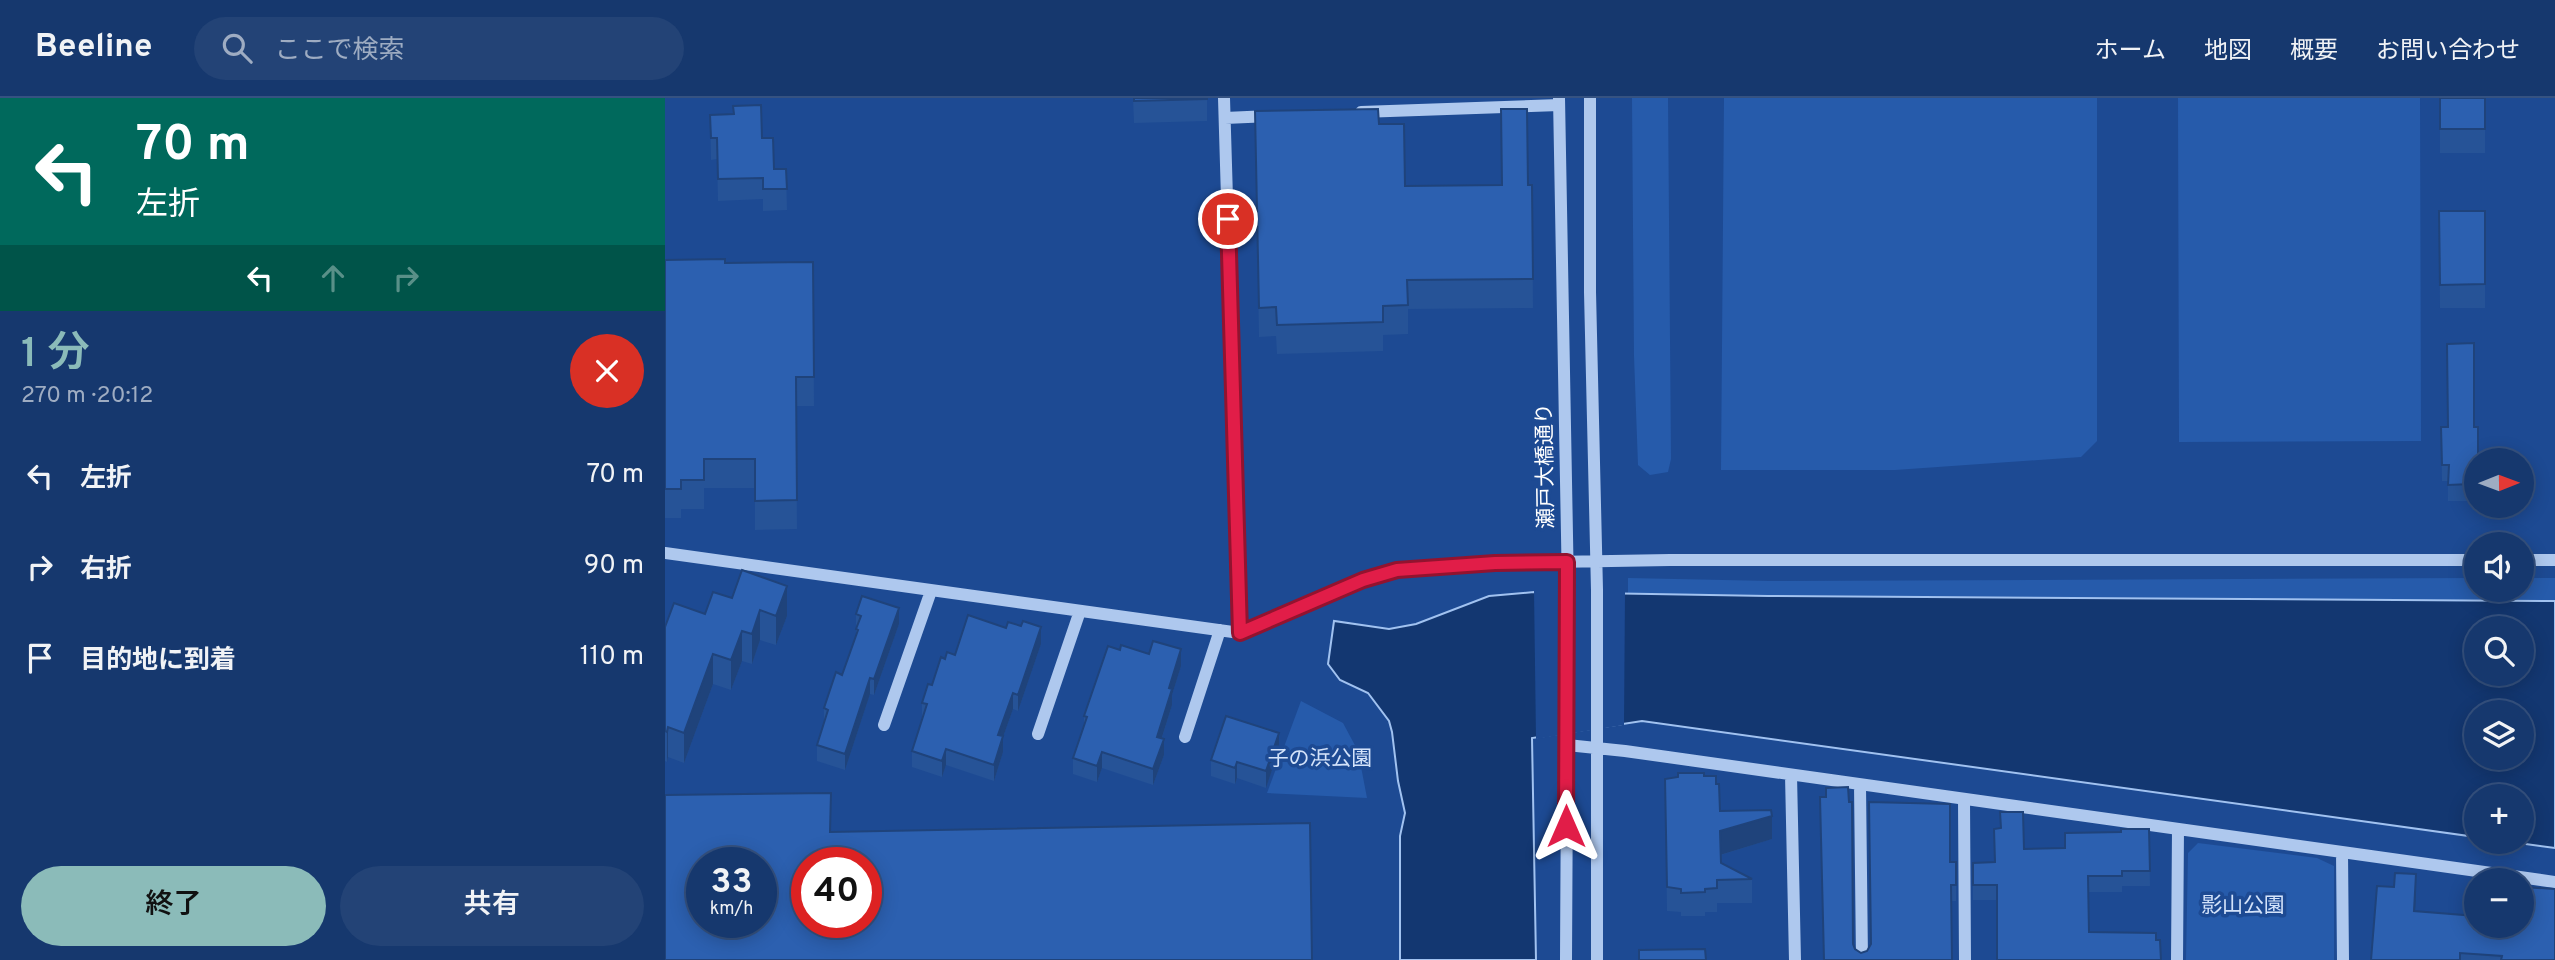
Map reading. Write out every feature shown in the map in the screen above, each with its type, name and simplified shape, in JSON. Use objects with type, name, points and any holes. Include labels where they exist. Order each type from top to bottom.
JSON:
[{"type":"street","points":[[1224,98],[1240,633]]},
{"type":"street","points":[[1590,98],[1590,292],[1597,590],[1597,960]]},
{"type":"street","points":[[1342,113],[1559,102]]},
{"type":"street","name":"瀬戸大橋通り","points":[[1559,102],[1568,590],[1566,960]]},
{"type":"street","points":[[1225,118],[1282,116]]},
{"type":"street","points":[[665,553],[1240,633],[1363,580],[1397,570],[1495,563],[2464,560]]},
{"type":"street","points":[[2534,560],[2555,560]]},
{"type":"street","points":[[884,725],[931,591]]},
{"type":"street","points":[[1038,734],[1080,611]]},
{"type":"street","points":[[1185,737],[1220,630]]},
{"type":"street","points":[[1567,740],[1597,748],[2555,882]]},
{"type":"street","points":[[1791,775],[1795,960]]},
{"type":"street","points":[[1860,785],[1862,960]]},
{"type":"street","points":[[1964,800],[1965,960]]},
{"type":"street","points":[[2177,960],[2178,829]]},
{"type":"street","points":[[2342,852],[2343,960]]},
{"type":"green space","points":[[1632,98],[1668,98],[1671,459],[1668,472],[1650,475],[1638,465],[1634,356]]},
{"type":"green space","points":[[1724,98],[2097,98],[2097,441],[2081,457],[1895,470],[1721,470]]},
{"type":"green space","points":[[2178,98],[2420,98],[2421,441],[2179,442]]},
{"type":"green space","points":[[1628,578],[1771,581],[2464,578],[2464,600],[1628,594]]},
{"type":"green space","points":[[2534,578],[2555,578],[2555,601],[2534,601]]},
{"type":"green space","name":"子の浜公園","points":[[1301,701],[1343,723],[1358,751],[1367,798],[1267,793]]},
{"type":"green space","name":"影山公園","points":[[2198,843],[2317,858],[2334,866],[2334,960],[2186,960],[2188,853]]},
{"type":"shaded area","points":[[1534,592],[2555,601],[2555,848],[2534,845],[2534,784],[2464,784],[2464,835],[1642,721],[1532,738],[1536,960],[1400,960],[1400,836],[1405,813],[1392,732],[1389,721],[1368,693],[1340,680],[1328,664],[1334,621],[1389,629],[1416,624],[1489,596]]},
{"type":"pier","points":[[1534,590],[1625,590],[1624,725],[1536,739]]},
{"type":"building","points":[[1134,98],[1207,98],[1207,99],[1134,101]]},
{"type":"building","points":[[2440,98],[2485,98],[2485,129],[2440,129]]},
{"type":"building","points":[[761,105],[762,138],[773,138],[774,169],[786,169],[787,189],[763,189],[763,178],[718,179],[717,138],[711,138],[710,115],[734,114],[733,106]]},
{"type":"building","points":[[1378,109],[1379,124],[1404,124],[1405,186],[1502,185],[1501,109],[1527,109],[1528,185],[1532,185],[1533,279],[1407,280],[1408,305],[1383,306],[1383,322],[1277,325],[1276,307],[1259,308],[1255,111]]},
{"type":"building","points":[[2439,211],[2485,211],[2485,284],[2440,285]]},
{"type":"building","points":[[725,259],[725,263],[813,262],[814,377],[796,377],[797,500],[755,501],[755,459],[704,459],[704,480],[681,480],[681,489],[665,489],[665,260]]},
{"type":"building","points":[[2474,343],[2474,427],[2478,427],[2478,448],[2464,448],[2464,484],[2448,485],[2449,465],[2442,465],[2441,427],[2448,427],[2447,344]]},
{"type":"building","points":[[742,570],[787,586],[776,616],[760,610],[752,634],[742,631],[731,660],[713,654],[684,733],[668,727],[667,732],[665,627],[674,603],[705,614],[713,592],[732,598]]},
{"type":"building","points":[[862,596],[899,608],[874,679],[870,678],[845,754],[817,745],[828,710],[824,708],[836,672],[842,675],[858,630],[856,629],[861,616],[856,614]]},
{"type":"building","points":[[968,615],[1006,628],[1008,622],[1021,626],[1023,621],[1041,627],[1018,695],[1013,693],[998,735],[1003,736],[994,765],[946,749],[942,761],[912,751],[927,704],[922,703],[928,684],[932,685],[941,657],[945,659],[947,652],[955,655]]},
{"type":"building","points":[[1153,641],[1181,649],[1157,737],[1164,739],[1153,769],[1102,752],[1097,766],[1073,758],[1108,646],[1120,650],[1121,645],[1149,654]]},
{"type":"building","points":[[1226,716],[1279,733],[1266,771],[1237,762],[1235,768],[1211,760]]},
{"type":"building","points":[[1678,773],[1716,776],[1720,811],[1771,810],[1772,816],[1720,831],[1721,863],[1752,879],[1717,880],[1717,888],[1705,889],[1705,892],[1681,893],[1681,889],[1667,887],[1665,779],[1678,777]]},
{"type":"building","points":[[1848,787],[1849,802],[1852,802],[1853,944],[1861,953],[1867,951],[1871,944],[1869,802],[1950,804],[1950,862],[1956,862],[1956,885],[1951,885],[1952,960],[1824,960],[1820,797],[1826,797],[1826,788]]},
{"type":"building","points":[[831,793],[830,832],[1310,823],[1312,960],[665,960],[665,795]]},
{"type":"building","points":[[2000,812],[2023,812],[2024,849],[2065,848],[2065,833],[2149,829],[2150,871],[2122,871],[2122,876],[2088,876],[2089,932],[2156,933],[2156,940],[2160,940],[2161,960],[1997,960],[1997,885],[1973,885],[1973,863],[1995,862],[1994,829],[2001,828]]},
{"type":"building","points":[[2395,873],[2416,874],[2414,911],[2464,915],[2464,938],[2534,938],[2534,888],[2555,889],[2555,960],[2501,960],[2502,956],[2460,953],[2460,960],[2371,960],[2377,886],[2394,887]]},
{"type":"building","points":[[1705,949],[1706,960],[1639,960],[1639,950]]},
{"type":"route","points":[[1228,219],[1240,633],[1363,580],[1397,570],[1495,563],[1567,562],[1566,826]]}]
